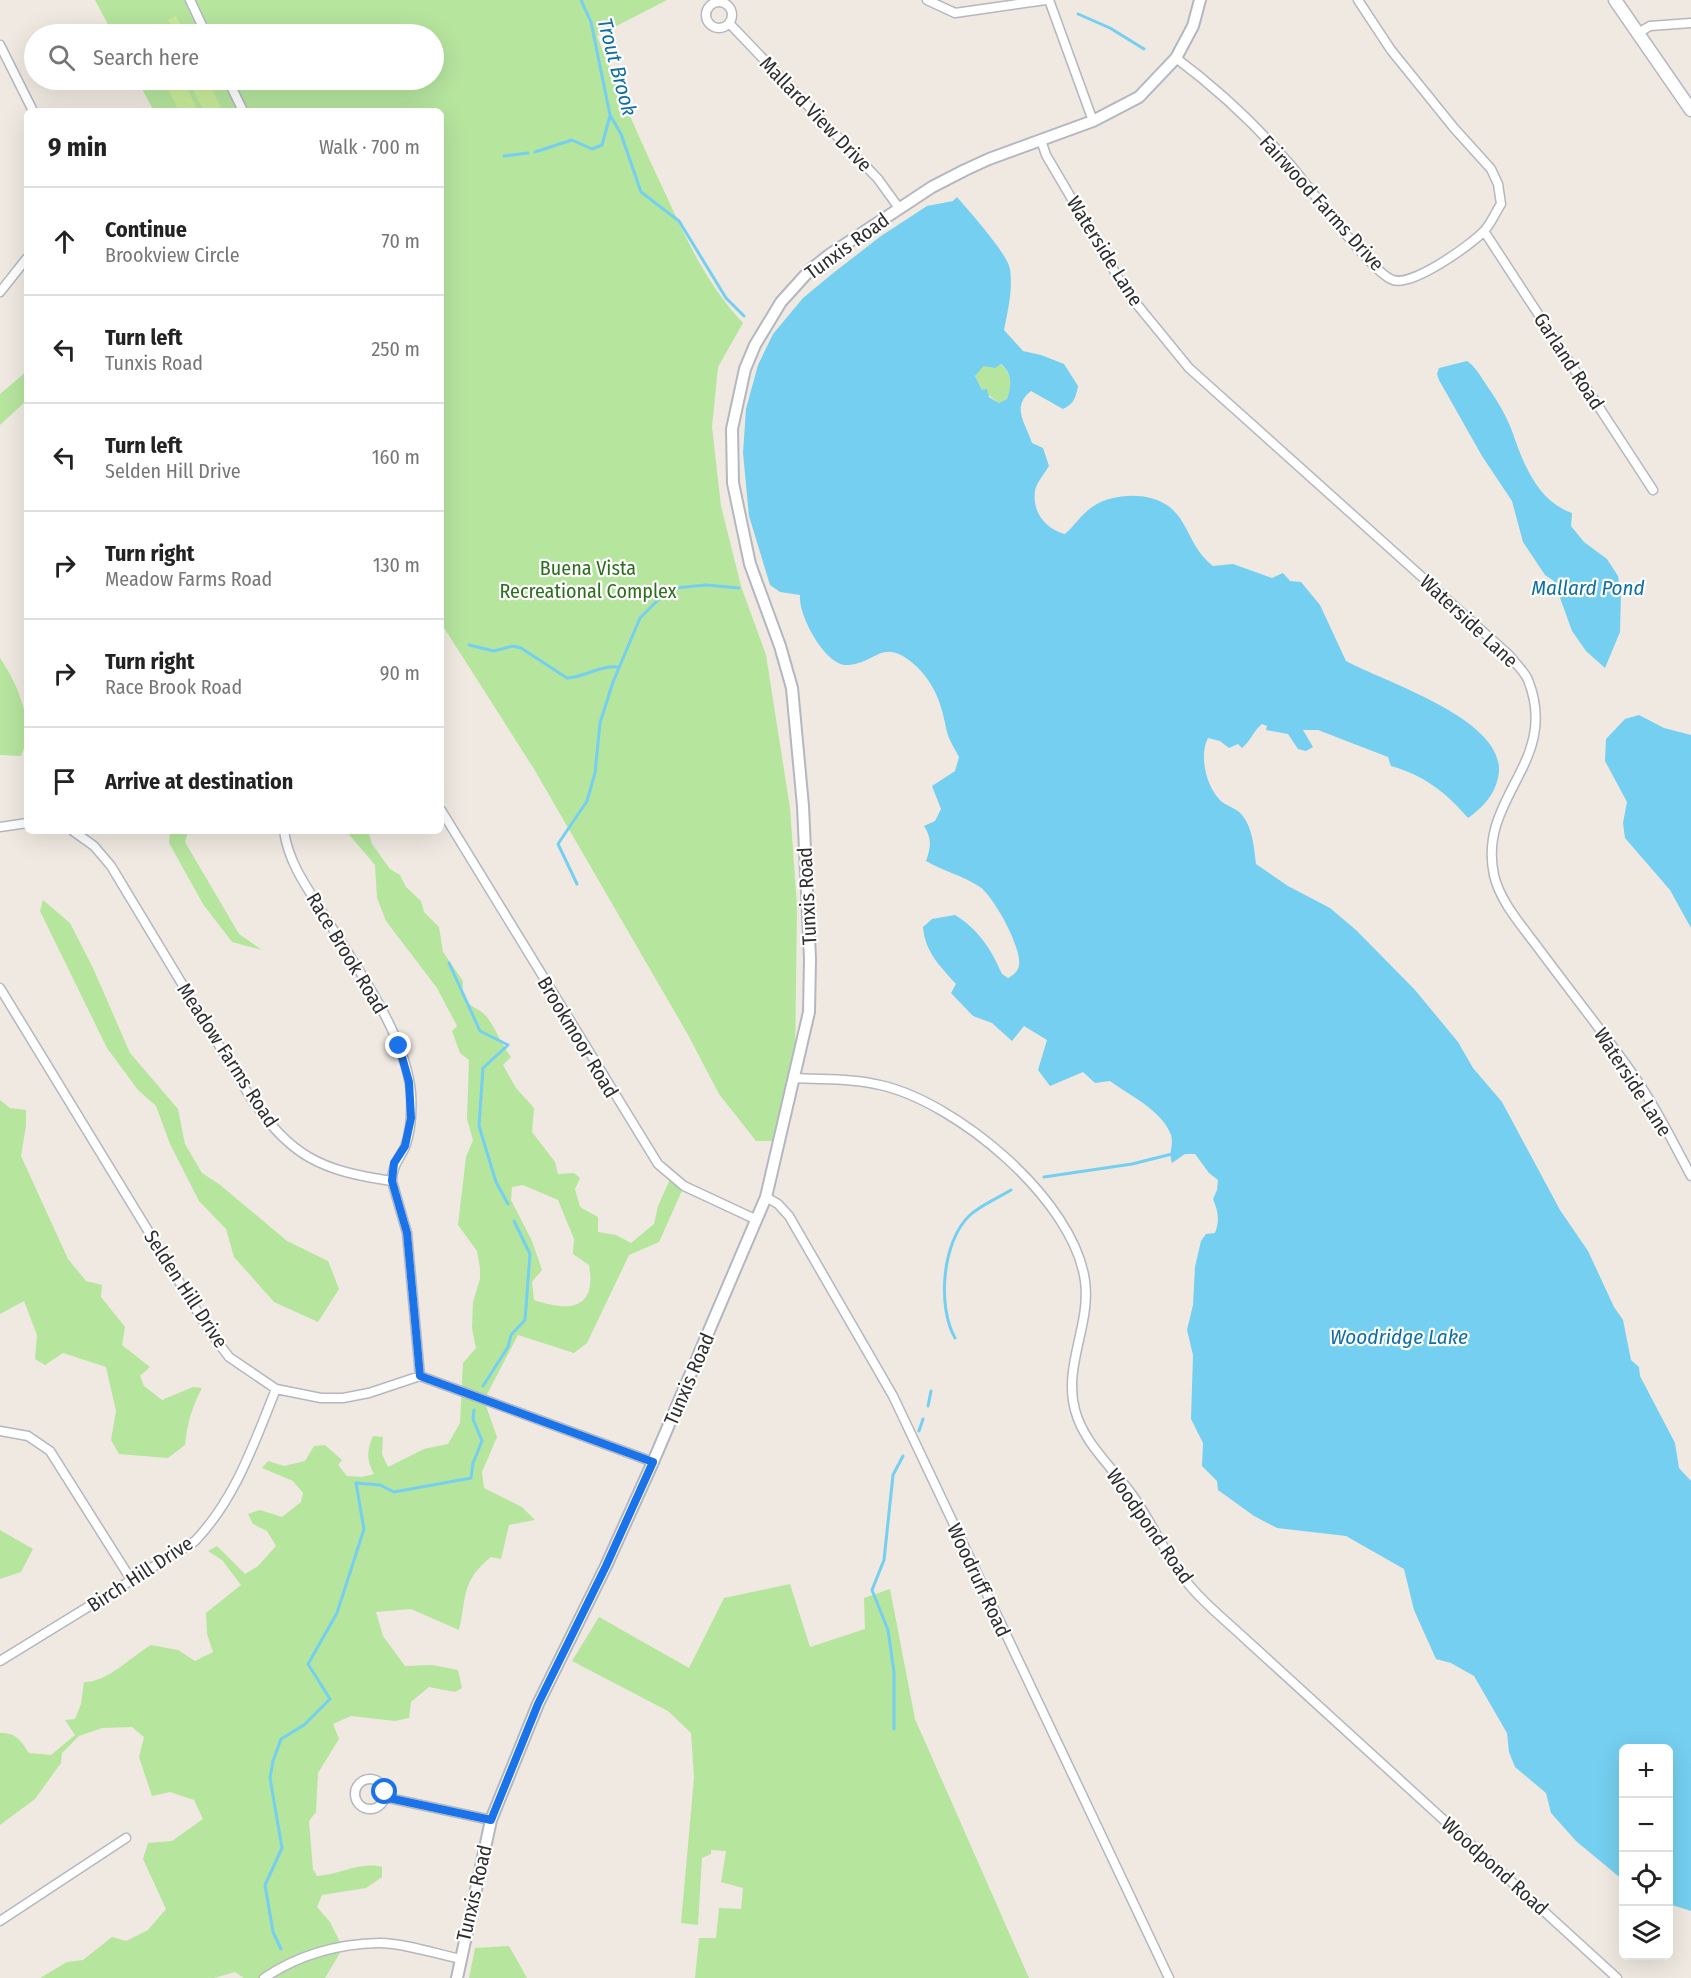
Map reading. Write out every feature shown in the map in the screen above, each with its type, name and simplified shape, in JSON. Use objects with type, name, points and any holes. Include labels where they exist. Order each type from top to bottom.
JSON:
[{"type":"main road","points":[[1615,0],[1691,110]]},
{"type":"street","points":[[190,0],[201,24]]},
{"type":"street","points":[[927,0],[955,13],[1048,0],[1093,121]]},
{"type":"street","name":"Tunxis Road","points":[[457,1978],[491,1820],[538,1704],[606,1566],[653,1462],[766,1197],[809,1012],[810,985],[800,757],[788,670],[750,564],[739,518],[731,450],[734,412],[745,369],[755,345],[793,287],[829,255],[899,208],[965,170],[1093,121],[1138,97],[1176,58],[1193,26],[1200,0]]},
{"type":"street","name":"Fairwood Farms Drive","points":[[1176,58],[1221,96],[1280,153],[1374,266],[1393,280],[1406,281],[1422,276],[1484,231],[1501,204],[1498,184],[1491,169],[1454,128],[1391,50],[1358,0]]},
{"type":"street","name":"Mallard View Drive","points":[[729,23],[878,179],[899,208]]},
{"type":"street","points":[[1638,33],[1650,26],[1691,23]]},
{"type":"street","points":[[0,45],[32,108]]},
{"type":"street","points":[[233,90],[242,108]]},
{"type":"street","name":"Waterside Lane","points":[[1041,140],[1046,155],[1126,291],[1189,368],[1509,655],[1528,679],[1537,720],[1532,751],[1496,819],[1491,844],[1494,877],[1512,911],[1628,1068],[1666,1129],[1691,1176]]},
{"type":"street","name":"Garland Road","points":[[1484,231],[1653,490]]},
{"type":"street","points":[[0,292],[24,262]]},
{"type":"street","name":"Brookmoor Road","points":[[444,815],[658,1164],[690,1189],[757,1220]]},
{"type":"street","points":[[0,827],[24,823]]},
{"type":"street","name":"Meadow Farms Road","points":[[79,834],[94,846],[111,866],[249,1095],[270,1125],[298,1150],[325,1167],[355,1176],[392,1181]]},
{"type":"street","name":"Race Brook Road","points":[[285,834],[294,866],[390,1026],[405,1062],[411,1094],[410,1127],[405,1146],[393,1168],[392,1181]]},
{"type":"street","name":"Selden Hill Drive","points":[[0,988],[214,1337],[240,1366],[276,1389],[321,1398],[343,1398],[369,1394],[420,1376]]},
{"type":"street","name":"Woodpond Road","points":[[795,1078],[862,1082],[908,1094],[971,1131],[1008,1159],[1028,1179],[1068,1236],[1081,1265],[1085,1281],[1085,1301],[1070,1382],[1075,1412],[1092,1445],[1133,1496],[1186,1582],[1241,1635],[1617,1978]]},
{"type":"street","points":[[392,1181],[407,1233],[420,1376],[653,1462]]},
{"type":"street","name":"Woodruff Road","points":[[766,1197],[778,1203],[789,1216],[894,1396],[1169,1978]]},
{"type":"street","name":"Birch Hill Drive","points":[[0,1661],[182,1551],[216,1516],[242,1472],[276,1389]]},
{"type":"street","points":[[0,1431],[28,1436],[50,1451],[132,1581]]},
{"type":"street","points":[[384,1797],[491,1820]]},
{"type":"street","points":[[0,1921],[126,1838]]},
{"type":"street","points":[[264,1978],[280,1967],[314,1952],[379,1942],[460,1959]]},
{"type":"green space","name":"Buena Vista Recreational Complex","points":[[95,0],[667,0],[597,36],[639,136],[690,246],[719,294],[743,323],[718,367],[712,427],[721,506],[741,586],[766,655],[790,808],[797,906],[795,1062],[777,1124],[776,1141],[756,1141],[719,1094],[687,1033],[534,769],[444,628],[444,108],[152,108],[142,90],[444,90],[444,24],[108,24]]},
{"type":"green space","points":[[176,16],[180,24],[170,24],[168,20]]},
{"type":"green space","points":[[188,90],[197,108],[178,108],[169,91]]},
{"type":"green space","points":[[193,90],[212,90],[221,107],[202,108]]},
{"type":"green space","points":[[1000,364],[1009,375],[1010,389],[1007,399],[999,403],[982,390],[975,376],[984,366]]},
{"type":"green space","points":[[24,374],[24,403],[0,425],[0,394]]},
{"type":"green space","points":[[0,658],[19,693],[23,706],[24,747],[21,756],[0,755]]},
{"type":"green space","points":[[170,834],[187,834],[185,842],[239,934],[262,950],[232,942],[203,904],[169,843]]},
{"type":"green space","points":[[349,834],[369,834],[372,844],[390,869],[400,875],[406,887],[421,901],[424,912],[439,927],[443,952],[463,981],[464,997],[467,1002],[485,1015],[511,1057],[503,1065],[516,1088],[534,1108],[532,1132],[555,1162],[558,1174],[574,1173],[580,1178],[575,1189],[580,1207],[598,1217],[598,1232],[616,1235],[631,1243],[654,1224],[658,1206],[671,1177],[684,1186],[659,1242],[629,1255],[587,1343],[574,1353],[518,1335],[484,1400],[497,1437],[482,1472],[484,1488],[522,1507],[535,1520],[509,1525],[501,1559],[491,1557],[474,1574],[467,1590],[459,1630],[411,1609],[376,1612],[383,1636],[405,1666],[432,1665],[458,1670],[462,1688],[455,1692],[429,1687],[411,1702],[409,1718],[395,1721],[351,1716],[333,1724],[339,1739],[318,1773],[316,1812],[309,1821],[313,1869],[317,1876],[374,1866],[382,1867],[382,1877],[366,1888],[322,1895],[317,1907],[330,1922],[343,1948],[325,1978],[244,1978],[235,1972],[214,1978],[40,1978],[67,1962],[83,1960],[112,1937],[126,1941],[148,1930],[166,1909],[143,1859],[148,1843],[172,1841],[203,1819],[194,1800],[170,1792],[152,1796],[139,1757],[144,1737],[132,1727],[102,1728],[79,1736],[62,1753],[61,1763],[35,1799],[0,1825],[0,1733],[14,1736],[21,1741],[29,1753],[51,1755],[75,1735],[65,1720],[75,1719],[81,1704],[84,1682],[110,1674],[151,1645],[178,1650],[195,1661],[213,1652],[207,1634],[206,1613],[241,1585],[222,1560],[208,1551],[217,1546],[245,1574],[258,1566],[276,1546],[267,1531],[253,1524],[248,1514],[260,1510],[282,1517],[301,1502],[303,1493],[293,1481],[262,1468],[268,1461],[284,1466],[305,1461],[314,1446],[325,1445],[342,1460],[338,1465],[347,1476],[362,1477],[374,1474],[368,1455],[373,1436],[383,1437],[382,1454],[388,1467],[424,1449],[448,1444],[460,1423],[463,1363],[476,1348],[472,1328],[473,1302],[480,1279],[477,1251],[458,1225],[466,1157],[473,1140],[467,1119],[469,1060],[460,1053],[452,1031],[457,1026],[437,988],[386,921],[377,898],[375,865]],"holes":[[[523,1185],[558,1200],[574,1239],[573,1254],[589,1265],[589,1291],[584,1299],[578,1304],[569,1306],[558,1306],[534,1300],[532,1282],[542,1270],[532,1241],[511,1200],[512,1187]]]},
{"type":"green space","points":[[43,900],[70,923],[93,968],[130,1053],[178,1109],[185,1144],[202,1173],[219,1184],[287,1241],[328,1261],[339,1289],[318,1322],[274,1302],[234,1257],[226,1229],[199,1201],[170,1144],[156,1106],[138,1090],[107,1048],[40,911]]},
{"type":"green space","points":[[0,1100],[10,1108],[26,1110],[21,1156],[68,1259],[86,1281],[102,1285],[101,1297],[125,1327],[122,1345],[150,1367],[140,1376],[144,1386],[162,1400],[193,1387],[202,1388],[190,1416],[185,1445],[168,1458],[119,1454],[111,1440],[116,1411],[106,1367],[63,1353],[45,1365],[35,1359],[37,1335],[24,1301],[0,1314]]},
{"type":"green space","points":[[0,1530],[33,1549],[21,1572],[0,1579]]},
{"type":"green space","points":[[790,1584],[810,1647],[865,1629],[864,1598],[890,1589],[915,1719],[1029,1978],[695,1978],[699,1938],[716,1938],[719,1908],[741,1909],[743,1888],[721,1882],[726,1851],[711,1850],[711,1854],[702,1858],[698,1925],[681,1923],[694,1778],[691,1733],[668,1711],[572,1661],[599,1617],[689,1668],[724,1598]]},
{"type":"green space","points":[[509,1946],[527,1978],[469,1978],[475,1948]]},
{"type":"water","name":"Woodridge Lake","points":[[957,197],[987,232],[1010,269],[1010,300],[1004,330],[1023,351],[1064,364],[1078,386],[1074,400],[1063,409],[1031,391],[1022,403],[1021,415],[1032,443],[1043,448],[1049,466],[1035,491],[1038,513],[1046,524],[1065,534],[1096,505],[1118,497],[1143,497],[1164,504],[1178,516],[1195,545],[1213,566],[1233,564],[1272,578],[1283,573],[1290,581],[1301,582],[1320,605],[1346,661],[1442,706],[1466,721],[1486,739],[1497,757],[1498,778],[1494,790],[1483,806],[1468,818],[1451,800],[1433,786],[1413,774],[1391,766],[1388,757],[1318,730],[1303,730],[1313,747],[1306,751],[1298,749],[1288,734],[1266,730],[1267,726],[1262,724],[1242,748],[1238,744],[1229,748],[1220,741],[1208,738],[1204,761],[1207,778],[1214,793],[1246,820],[1252,838],[1256,864],[1288,886],[1330,908],[1356,930],[1415,990],[1458,1042],[1473,1068],[1502,1102],[1560,1210],[1588,1251],[1614,1307],[1623,1320],[1631,1360],[1639,1367],[1640,1376],[1675,1443],[1679,1468],[1691,1481],[1691,1911],[1673,1905],[1673,1744],[1619,1744],[1619,1877],[1576,1841],[1551,1813],[1546,1793],[1515,1767],[1509,1752],[1507,1733],[1474,1676],[1451,1663],[1436,1659],[1414,1610],[1404,1569],[1346,1536],[1277,1528],[1254,1516],[1218,1490],[1217,1481],[1202,1466],[1203,1443],[1191,1419],[1193,1355],[1187,1330],[1193,1305],[1195,1267],[1201,1241],[1206,1234],[1215,1233],[1218,1224],[1213,1199],[1218,1180],[1209,1173],[1195,1154],[1185,1154],[1172,1163],[1172,1142],[1167,1126],[1145,1104],[1110,1081],[1095,1083],[1083,1072],[1050,1086],[1038,1070],[1047,1040],[1024,1026],[1012,1041],[992,1023],[973,1016],[951,993],[956,984],[930,951],[923,927],[932,919],[955,915],[971,927],[983,941],[1002,974],[1008,978],[1018,970],[1019,965],[1019,957],[1012,935],[986,893],[974,883],[926,861],[930,843],[924,826],[935,821],[941,809],[932,786],[955,771],[959,757],[948,735],[937,696],[923,673],[905,657],[896,653],[881,653],[859,663],[840,664],[831,658],[815,639],[804,615],[800,595],[780,592],[770,585],[749,516],[743,453],[746,409],[758,365],[773,334],[803,298],[881,236],[927,206],[953,201]],"holes":[[[1001,364],[1007,371],[1010,389],[1007,399],[999,403],[989,397],[987,389],[982,390],[975,376],[984,366],[995,368]]]},
{"type":"water","name":"Mallard Pond","points":[[1467,361],[1478,372],[1501,408],[1533,479],[1549,500],[1572,513],[1571,526],[1584,542],[1607,559],[1618,576],[1621,594],[1620,632],[1605,668],[1586,651],[1572,631],[1554,581],[1545,575],[1523,542],[1512,501],[1482,456],[1439,380],[1437,374],[1439,368]]},
{"type":"water","points":[[1639,715],[1664,728],[1691,735],[1691,928],[1670,890],[1625,838],[1623,823],[1627,802],[1605,761],[1606,739],[1625,719]]},
{"type":"waterway","name":"Trout Brook","points":[[581,0],[591,22],[610,115],[621,134],[641,192],[679,221],[726,298],[744,316]]},
{"type":"waterway","points":[[1078,14],[1110,28],[1144,49]]},
{"type":"waterway","points":[[535,152],[572,140],[592,149],[602,145],[610,116]]},
{"type":"waterway","points":[[504,156],[528,153]]},
{"type":"waterway","points":[[577,884],[558,844],[587,801],[595,773],[600,723],[613,682],[640,618],[664,594],[675,588],[706,585],[739,588]]},
{"type":"waterway","points":[[469,645],[494,651],[513,646],[521,648],[567,678],[618,667]]},
{"type":"waterway","points":[[449,963],[480,1031],[508,1045],[483,1068],[479,1126],[496,1182],[508,1204]]},
{"type":"waterway","points":[[1044,1177],[1132,1164],[1172,1154]]},
{"type":"waterway","points":[[955,1338],[949,1325],[944,1292],[945,1274],[953,1241],[970,1215],[1011,1190]]},
{"type":"waterway","points":[[483,1386],[508,1347],[511,1335],[525,1320],[530,1254],[514,1221]]},
{"type":"waterway","points":[[928,1406],[931,1391]]},
{"type":"waterway","points":[[281,1949],[273,1932],[265,1885],[282,1848],[270,1778],[281,1739],[304,1725],[330,1699],[308,1664],[337,1613],[364,1529],[356,1483],[380,1485],[394,1492],[471,1478],[473,1463],[482,1441],[473,1419],[474,1410]]},
{"type":"waterway","points":[[919,1431],[923,1419]]},
{"type":"waterway","points":[[894,1729],[894,1672],[888,1630],[872,1590],[884,1560],[893,1475],[903,1456]]},
{"type":"route","points":[[385,1792],[384,1797],[491,1820],[538,1704],[606,1566],[653,1462],[420,1376],[407,1233],[395,1199],[392,1181],[394,1163],[405,1146],[411,1118],[411,1094],[399,1046]]}]
